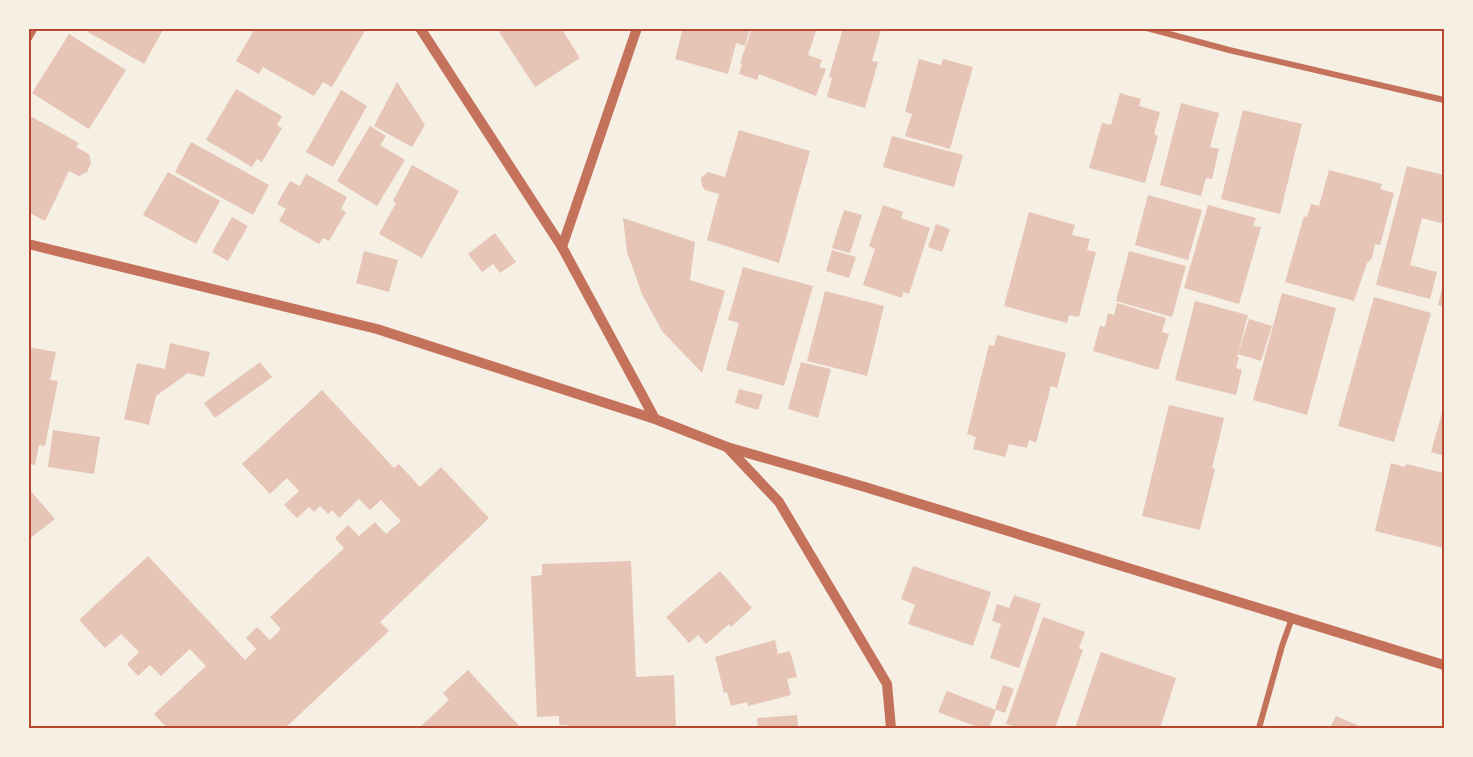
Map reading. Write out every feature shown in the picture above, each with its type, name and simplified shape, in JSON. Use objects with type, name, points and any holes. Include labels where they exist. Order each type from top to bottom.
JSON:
[{"type":"street","points":[[28,40],[35,28]]},
{"type":"street","points":[[420,28],[562,247],[655,419]]},
{"type":"street","points":[[562,247],[637,28]]},
{"type":"street","points":[[1147,28],[1229,50],[1444,100]]},
{"type":"street","points":[[28,244],[376,329],[655,419],[727,447],[865,487],[1444,665]]},
{"type":"street","points":[[727,447],[779,502],[887,684],[891,729]]},
{"type":"street","points":[[1259,729],[1292,618]]},
{"type":"building","points":[[90,28],[164,28],[144,64],[88,32]]},
{"type":"building","points":[[255,28],[366,29],[332,87],[323,82],[314,96],[263,67],[259,74],[236,61]]},
{"type":"building","points":[[504,28],[561,28],[580,58],[535,87],[499,32]]},
{"type":"building","points":[[683,28],[750,28],[745,46],[736,43],[728,74],[675,59]]},
{"type":"building","points":[[752,28],[817,28],[808,55],[822,60],[819,67],[826,69],[816,96],[759,74],[757,80],[739,74],[742,64],[740,63]]},
{"type":"building","points":[[843,28],[881,30],[872,61],[878,62],[865,108],[827,97],[832,78],[829,77]]},
{"type":"building","points":[[69,34],[126,70],[89,129],[32,93]]},
{"type":"building","points":[[919,59],[941,65],[943,59],[973,67],[950,149],[905,136],[912,114],[905,112]]},
{"type":"building","points":[[397,82],[425,125],[412,147],[374,126]]},
{"type":"building","points":[[236,89],[282,116],[277,125],[282,128],[262,162],[257,159],[252,167],[206,140]]},
{"type":"building","points":[[341,90],[367,106],[333,167],[306,152]]},
{"type":"building","points":[[1120,93],[1141,99],[1139,106],[1160,112],[1154,134],[1158,136],[1145,183],[1089,168],[1102,123],[1111,125]]},
{"type":"building","points":[[1181,103],[1219,113],[1210,147],[1219,149],[1212,179],[1206,178],[1201,196],[1160,185]]},
{"type":"building","points":[[1243,110],[1302,124],[1280,214],[1221,199]]},
{"type":"building","points":[[32,117],[79,143],[76,147],[89,154],[91,163],[87,172],[79,176],[69,171],[45,221],[28,212],[28,123]]},
{"type":"building","points":[[370,126],[386,136],[380,145],[405,160],[377,206],[337,181]]},
{"type":"building","points":[[739,130],[810,151],[779,263],[707,240],[719,194],[705,190],[701,178],[708,172],[725,177]]},
{"type":"building","points":[[892,136],[963,155],[954,187],[883,167]]},
{"type":"building","points":[[191,142],[269,185],[253,215],[175,172]]},
{"type":"building","points":[[412,165],[459,191],[422,258],[379,234],[396,203],[393,201]]},
{"type":"building","points":[[1407,166],[1444,175],[1444,224],[1422,218],[1410,265],[1437,272],[1430,299],[1376,285]]},
{"type":"building","points":[[1329,170],[1382,184],[1380,189],[1394,193],[1380,245],[1375,244],[1372,258],[1367,263],[1354,301],[1285,282],[1304,216],[1307,217],[1311,204],[1319,206]]},
{"type":"building","points":[[168,172],[220,201],[196,244],[143,215]]},
{"type":"building","points":[[306,174],[347,197],[341,209],[346,212],[329,241],[323,238],[319,244],[279,221],[286,209],[277,204],[290,181],[300,186]]},
{"type":"building","points":[[1148,195],[1202,210],[1188,260],[1135,245]]},
{"type":"building","points":[[883,205],[903,212],[901,218],[930,228],[909,294],[903,292],[902,298],[863,285],[875,249],[869,246]]},
{"type":"building","points":[[1208,205],[1256,218],[1253,226],[1261,227],[1239,304],[1184,288]]},
{"type":"building","points":[[844,210],[862,215],[850,253],[832,248]]},
{"type":"building","points":[[1029,212],[1075,225],[1072,235],[1090,239],[1087,250],[1096,252],[1079,317],[1069,315],[1067,323],[1004,306]]},
{"type":"building","points":[[232,217],[248,226],[228,261],[212,252]]},
{"type":"building","points":[[623,218],[695,242],[690,280],[725,291],[702,373],[662,331],[642,294],[627,252]]},
{"type":"building","points":[[936,224],[950,229],[942,252],[928,247]]},
{"type":"building","points":[[495,233],[516,262],[500,273],[493,264],[482,272],[468,254]]},
{"type":"building","points":[[832,250],[856,257],[849,278],[826,271]]},
{"type":"building","points":[[364,251],[398,260],[389,292],[356,283]]},
{"type":"building","points":[[1129,251],[1186,266],[1172,317],[1116,301]]},
{"type":"building","points":[[743,267],[813,286],[784,386],[726,370],[739,323],[728,320]]},
{"type":"building","points":[[1444,281],[1444,307],[1438,305]]},
{"type":"building","points":[[825,291],[884,306],[867,376],[807,361]]},
{"type":"building","points":[[1282,293],[1336,308],[1307,415],[1253,400]]},
{"type":"building","points":[[1374,297],[1431,313],[1394,442],[1338,426]]},
{"type":"building","points":[[1195,301],[1248,315],[1237,357],[1239,357],[1236,368],[1242,370],[1236,395],[1175,380]]},
{"type":"building","points":[[1117,303],[1166,318],[1162,332],[1169,334],[1158,370],[1093,351],[1100,326],[1105,327],[1108,313],[1114,315]]},
{"type":"building","points":[[1249,319],[1272,326],[1261,361],[1238,354]]},
{"type":"building","points":[[997,335],[1066,353],[1057,388],[1051,386],[1036,443],[1029,440],[1027,448],[1009,444],[1005,457],[973,449],[976,437],[967,434],[989,345],[994,346]]},
{"type":"building","points":[[170,343],[210,352],[204,377],[188,373],[156,396],[149,425],[124,419],[137,363],[165,369]]},
{"type":"building","points":[[28,347],[56,352],[50,380],[58,381],[45,446],[39,445],[35,465],[28,464]]},
{"type":"building","points":[[260,362],[272,377],[215,418],[204,403]]},
{"type":"building","points":[[801,362],[831,369],[818,418],[788,409]]},
{"type":"building","points":[[739,389],[763,395],[758,410],[735,403]]},
{"type":"building","points":[[322,390],[394,468],[399,464],[420,487],[441,467],[489,518],[380,622],[389,631],[285,728],[165,728],[154,714],[206,666],[190,649],[161,676],[150,665],[138,676],[127,664],[139,652],[121,634],[105,648],[79,620],[148,556],[245,660],[256,649],[246,638],[257,627],[270,640],[281,629],[270,617],[344,548],[335,538],[348,525],[359,536],[375,522],[386,534],[401,521],[381,500],[370,510],[359,499],[339,518],[332,510],[328,514],[320,506],[314,512],[309,507],[297,518],[284,505],[299,491],[287,478],[270,494],[242,464]]},
{"type":"building","points":[[1169,405],[1224,418],[1212,468],[1215,469],[1200,530],[1142,516]]},
{"type":"building","points":[[1444,405],[1444,456],[1431,452]]},
{"type":"building","points":[[53,430],[100,437],[94,474],[48,467]]},
{"type":"building","points":[[1391,463],[1444,473],[1444,548],[1375,531]]},
{"type":"building","points":[[28,488],[55,519],[28,540]]},
{"type":"building","points":[[631,561],[636,677],[674,675],[676,728],[567,728],[567,725],[559,725],[559,716],[537,717],[531,576],[542,575],[542,564]]},
{"type":"building","points":[[913,566],[991,592],[973,646],[908,624],[915,605],[901,599]]},
{"type":"building","points":[[720,571],[752,608],[731,627],[729,624],[706,644],[698,635],[689,643],[666,617]]},
{"type":"building","points":[[1014,595],[1041,604],[1019,668],[990,658],[1001,624],[992,621],[997,604],[1009,608]]},
{"type":"building","points":[[1043,617],[1085,632],[1079,648],[1083,650],[1055,728],[1019,728],[1006,724]]},
{"type":"building","points":[[775,640],[778,654],[790,651],[797,677],[787,679],[791,695],[748,706],[747,702],[731,706],[727,692],[724,693],[715,657]]},
{"type":"building","points":[[1101,652],[1176,678],[1160,728],[1075,728]]},
{"type":"building","points":[[468,670],[521,728],[419,728],[449,700],[443,693]]},
{"type":"building","points":[[1003,685],[1014,689],[1005,713],[995,709]]},
{"type":"building","points":[[947,691],[996,710],[989,728],[980,728],[938,712]]},
{"type":"building","points":[[797,715],[798,728],[758,728],[757,718]]},
{"type":"building","points":[[1336,716],[1364,728],[1330,728]]}]
